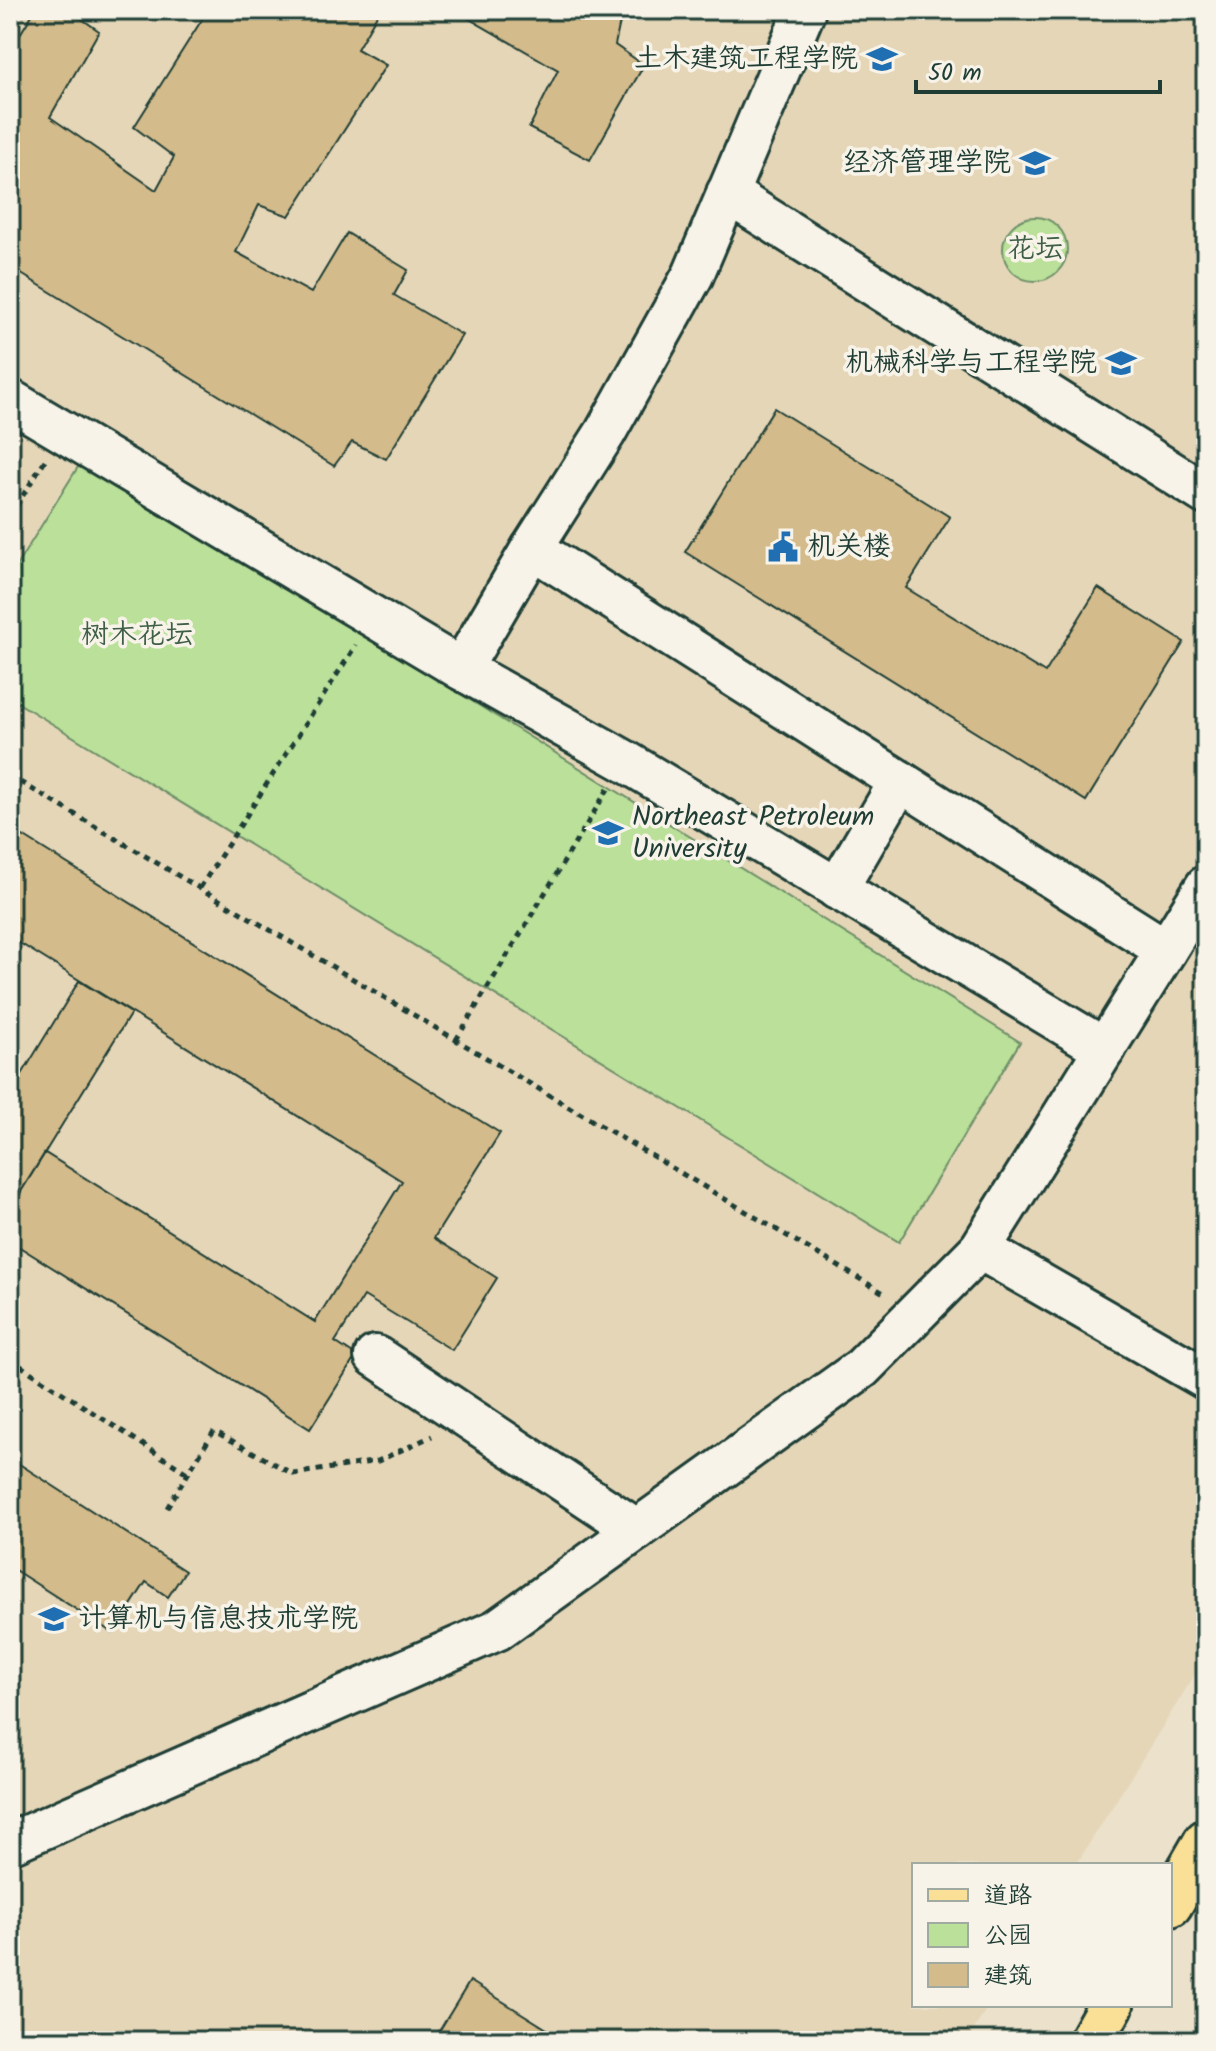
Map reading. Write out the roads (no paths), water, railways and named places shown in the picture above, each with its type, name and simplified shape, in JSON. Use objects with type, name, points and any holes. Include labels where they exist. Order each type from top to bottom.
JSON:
[{"type":"main road","points":[[1172,1901],[1206,1842]]},
{"type":"main road","points":[[1091,2041],[1110,2007]]},
{"type":"street","points":[[461,669],[532,548],[605,433],[686,288],[805,10]]},
{"type":"street","points":[[727,193],[1206,494]]},
{"type":"street","points":[[10,400],[461,669],[625,761],[1105,1049]]},
{"type":"street","points":[[532,548],[1166,950]]},
{"type":"street","points":[[837,889],[900,781]]},
{"type":"street","points":[[10,1843],[497,1630],[862,1368],[980,1249],[1206,886]]},
{"type":"street","points":[[980,1249],[1206,1379]]},
{"type":"street","points":[[375,1356],[637,1530]]},
{"type":"place","name":"土木建筑工程学院","points":[[882,59]]},
{"type":"place","name":"经济管理学院","points":[[1035,163]]},
{"type":"place","name":"机械科学与工程学院","points":[[1121,363]]},
{"type":"place","name":"机关楼","points":[[783,547]]},
{"type":"place","name":"Northeast Petroleum University","points":[[608,833]]},
{"type":"place","name":"计算机与信息技术学院","points":[[54,1619]]},
{"type":"park label","name":"花坛","points":[[1035,249]]},
{"type":"park label","name":"树木花坛","points":[[137,635]]}]
